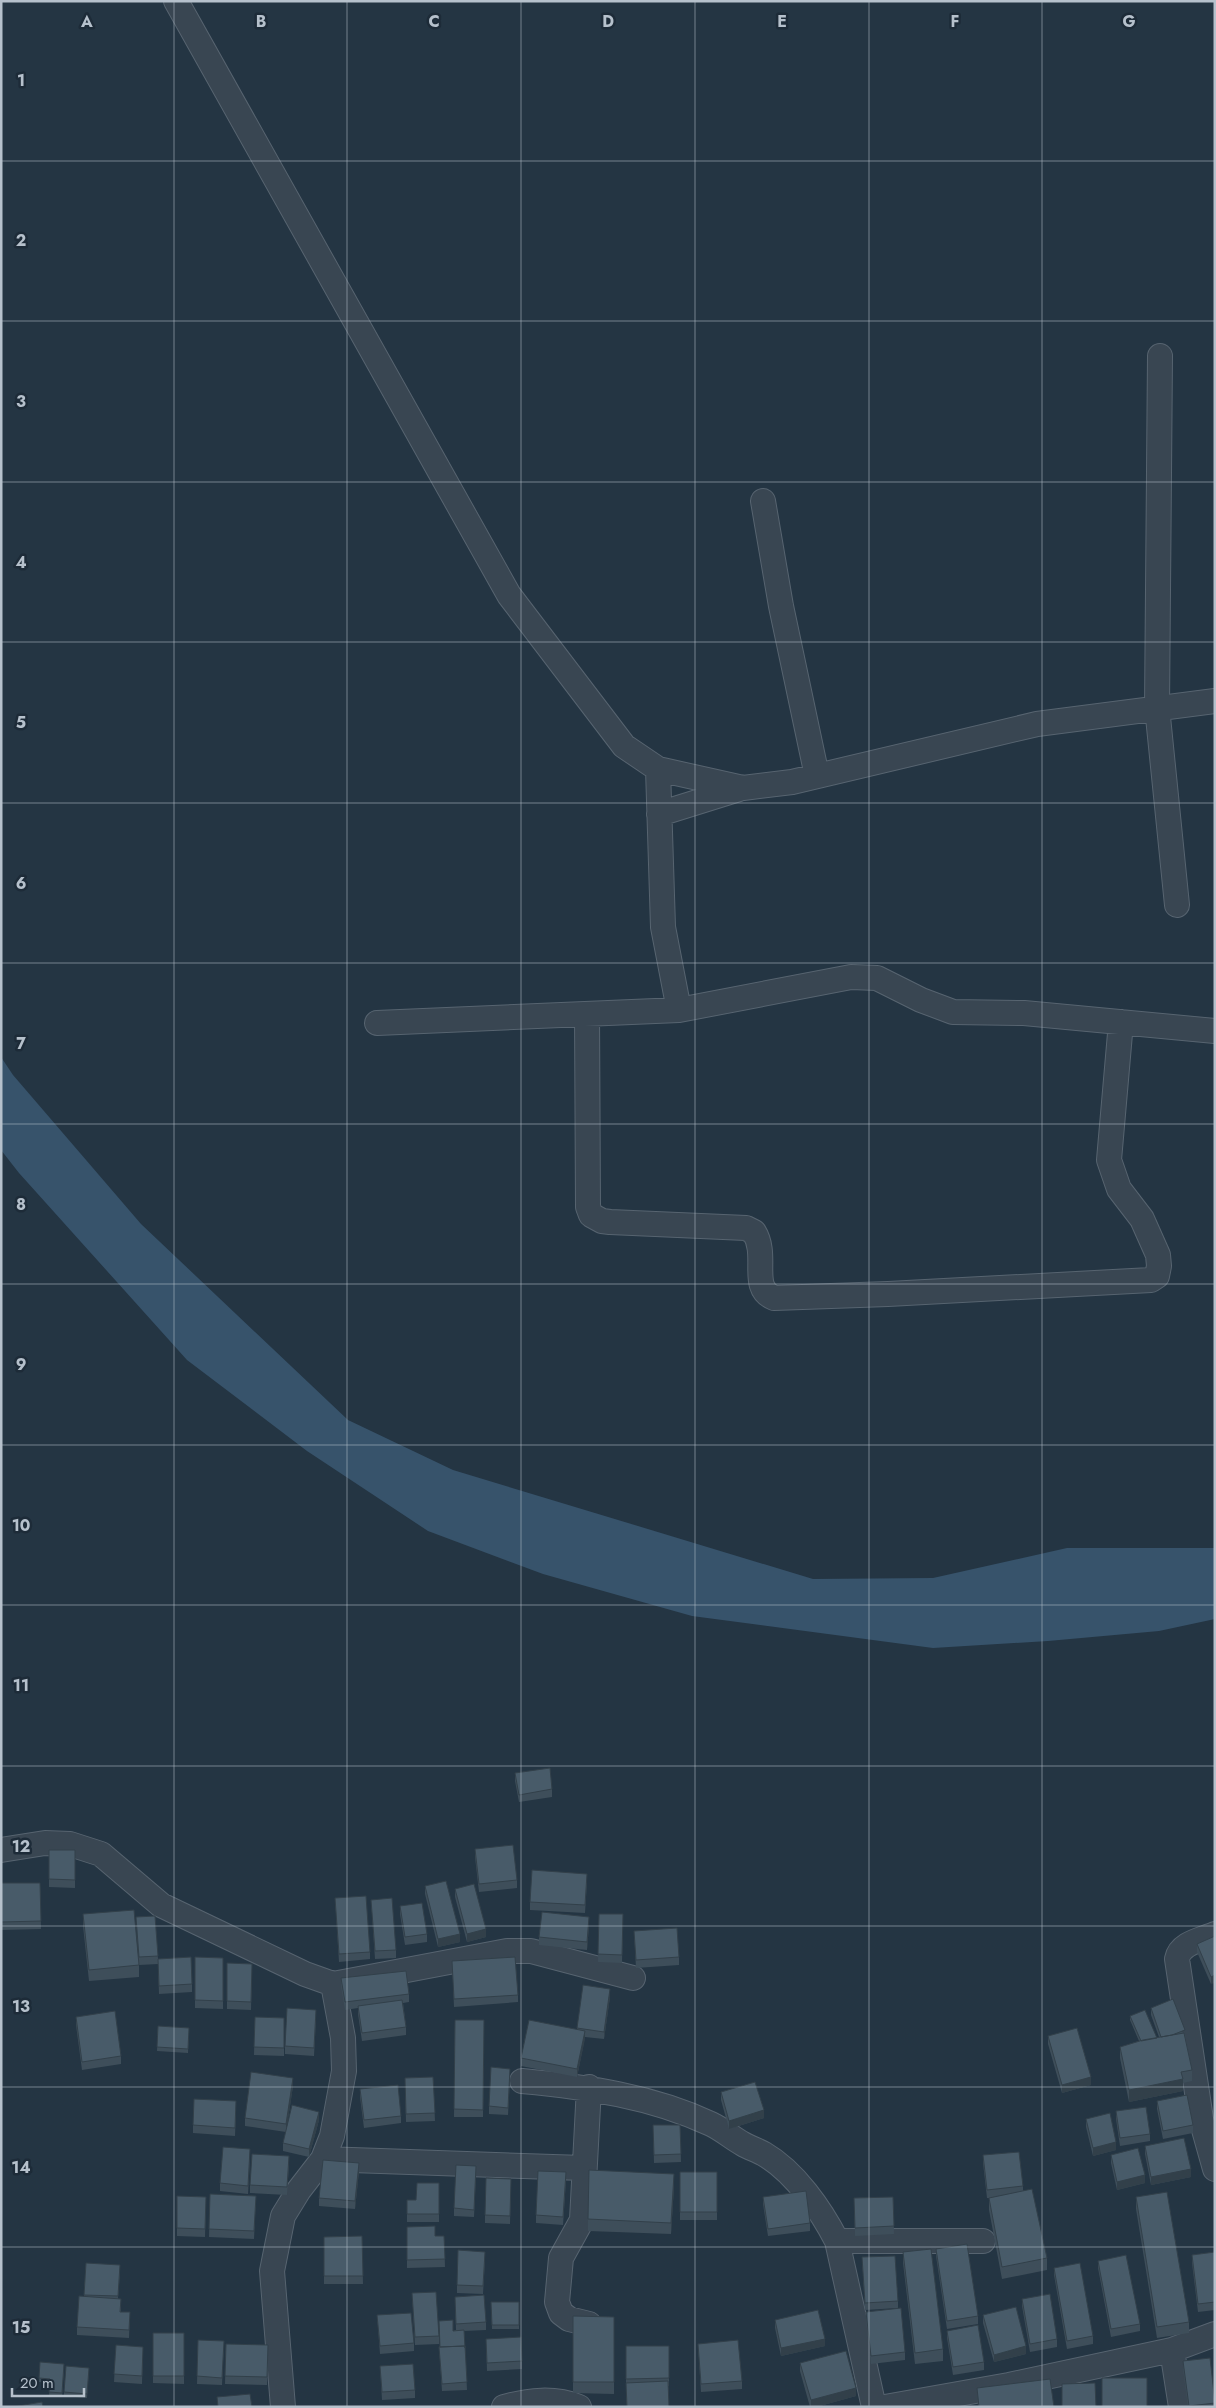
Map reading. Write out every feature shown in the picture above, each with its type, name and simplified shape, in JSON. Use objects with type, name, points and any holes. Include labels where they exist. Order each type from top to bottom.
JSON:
[{"type":"street","points":[[176,1],[509,595],[624,746],[658,769],[743,788]]},
{"type":"street","points":[[1160,356],[1157,707],[1177,905]]},
{"type":"street","points":[[763,501],[781,606],[817,776]]},
{"type":"street","points":[[659,814],[743,788],[792,782],[1037,724],[1215,701]]},
{"type":"street","points":[[658,769],[663,927],[679,1010]]},
{"type":"street","points":[[377,1023],[679,1010],[851,977],[878,978],[921,1000],[953,1012],[1024,1014],[1215,1031]]},
{"type":"street","points":[[587,1014],[588,1207],[591,1215],[602,1221],[610,1222],[746,1228],[754,1232],[761,1247],[761,1288],[765,1294],[774,1298],[1079,1286],[1151,1280],[1157,1276],[1159,1266],[1158,1255],[1152,1236],[1137,1211],[1119,1189],[1109,1160],[1120,1022]]},
{"type":"street","points":[[1,1850],[45,1843],[70,1844],[101,1854],[161,1905],[305,1974],[332,1984],[507,1951],[531,1951],[633,1978]]},
{"type":"street","points":[[1215,1934],[1183,1947],[1179,1951],[1177,1958],[1208,2118],[1215,2169]]},
{"type":"street","points":[[283,2407],[272,2271],[283,2216],[299,2190],[324,2159],[332,2136],[344,2071],[343,2038],[332,1984]]},
{"type":"street","points":[[522,2081],[588,2087],[660,2104],[712,2124],[765,2155],[799,2184],[825,2218],[837,2241],[874,2407]]},
{"type":"street","points":[[588,2087],[582,2220],[561,2258],[557,2302],[561,2313],[569,2319],[589,2324]]},
{"type":"street","points":[[324,2159],[583,2168]]},
{"type":"street","points":[[837,2241],[983,2241]]},
{"type":"street","points":[[884,2407],[1009,2385],[1172,2350],[1215,2334]]},
{"type":"street","points":[[1172,2350],[1181,2407]]},
{"type":"street","points":[[504,2407],[544,2400],[568,2403],[579,2407]]},
{"type":"water","points":[[1,1057],[13,1075],[141,1224],[348,1420],[453,1470],[813,1579],[933,1578],[1067,1548],[1215,1548],[1215,1619],[1159,1631],[1048,1641],[933,1648],[692,1616],[543,1574],[428,1531],[307,1451],[187,1360],[19,1173],[1,1150]]},
{"type":"building","points":[[550,1768],[552,1789],[519,1795],[515,1773]]},
{"type":"building","points":[[513,1845],[517,1880],[479,1884],[475,1849]]},
{"type":"building","points":[[49,1850],[75,1850],[75,1880],[49,1879]]},
{"type":"building","points":[[532,1870],[587,1874],[585,1905],[530,1902]]},
{"type":"building","points":[[446,1881],[460,1934],[438,1939],[425,1886]]},
{"type":"building","points":[[1,1883],[40,1883],[41,1921],[1,1922]]},
{"type":"building","points":[[474,1884],[486,1929],[467,1934],[455,1889]]},
{"type":"building","points":[[366,1896],[370,1952],[339,1954],[335,1898]]},
{"type":"building","points":[[392,1898],[396,1950],[375,1951],[371,1900]]},
{"type":"building","points":[[422,1903],[427,1934],[405,1937],[400,1906]]},
{"type":"building","points":[[134,1910],[139,1965],[89,1970],[83,1914]]},
{"type":"building","points":[[542,1912],[589,1917],[587,1942],[539,1937]]},
{"type":"building","points":[[599,1914],[623,1914],[622,1955],[598,1954]]},
{"type":"building","points":[[155,1916],[158,1956],[139,1957],[136,1917]]},
{"type":"building","points":[[677,1928],[679,1957],[636,1960],[634,1931]]},
{"type":"building","points":[[1215,1936],[1215,1975],[1211,1977],[1197,1944]]},
{"type":"building","points":[[191,1957],[192,1984],[159,1986],[158,1959]]},
{"type":"building","points":[[195,1957],[223,1958],[223,2001],[195,2000]]},
{"type":"building","points":[[515,1957],[518,1995],[454,1999],[452,1961]]},
{"type":"building","points":[[227,1963],[252,1964],[251,2002],[227,2001]]},
{"type":"building","points":[[406,1971],[409,1994],[345,2002],[341,1978]]},
{"type":"building","points":[[583,1985],[610,1989],[604,2032],[577,2028]]},
{"type":"building","points":[[1173,1999],[1185,2030],[1161,2037],[1151,2008]]},
{"type":"building","points":[[402,2000],[406,2027],[362,2033],[358,2006]]},
{"type":"building","points":[[287,2008],[316,2010],[314,2048],[285,2046]]},
{"type":"building","points":[[1145,2010],[1157,2038],[1141,2041],[1130,2016]]},
{"type":"building","points":[[115,2011],[121,2056],[82,2062],[76,2017]]},
{"type":"building","points":[[255,2017],[284,2018],[284,2048],[254,2047]]},
{"type":"building","points":[[455,2020],[484,2020],[483,2110],[454,2109]]},
{"type":"building","points":[[529,2020],[585,2031],[577,2069],[521,2058]]},
{"type":"building","points":[[158,2026],[189,2028],[188,2049],[157,2047]]},
{"type":"building","points":[[1077,2028],[1091,2077],[1062,2085],[1048,2036]]},
{"type":"building","points":[[1184,2033],[1192,2070],[1181,2072],[1183,2079],[1129,2090],[1120,2047],[1143,2040]]},
{"type":"building","points":[[491,2067],[510,2069],[508,2108],[489,2106]]},
{"type":"building","points":[[251,2072],[293,2078],[286,2124],[245,2118]]},
{"type":"building","points":[[433,2077],[435,2113],[406,2114],[405,2078]]},
{"type":"building","points":[[755,2082],[764,2110],[729,2121],[721,2092]]},
{"type":"building","points":[[398,2085],[401,2116],[364,2120],[360,2089]]},
{"type":"building","points":[[1187,2095],[1193,2125],[1163,2131],[1157,2101]]},
{"type":"building","points":[[194,2099],[236,2101],[235,2128],[193,2125]]},
{"type":"building","points":[[292,2105],[319,2112],[309,2149],[283,2143]]},
{"type":"building","points":[[1146,2107],[1150,2134],[1120,2138],[1116,2111]]},
{"type":"building","points":[[1110,2113],[1116,2142],[1093,2148],[1086,2119]]},
{"type":"building","points":[[653,2125],[680,2125],[681,2154],[654,2155]]},
{"type":"building","points":[[1184,2138],[1191,2169],[1151,2177],[1145,2146]]},
{"type":"building","points":[[223,2147],[250,2149],[248,2186],[220,2183]]},
{"type":"building","points":[[1138,2148],[1145,2175],[1117,2182],[1111,2155]]},
{"type":"building","points":[[1019,2152],[1023,2186],[987,2190],[983,2155]]},
{"type":"building","points":[[252,2154],[289,2156],[287,2187],[250,2185]]},
{"type":"building","points":[[323,2160],[359,2163],[355,2201],[319,2198]]},
{"type":"building","points":[[456,2165],[476,2166],[474,2210],[454,2208]]},
{"type":"building","points":[[589,2170],[674,2174],[671,2223],[588,2219]]},
{"type":"building","points":[[538,2171],[566,2172],[563,2217],[536,2215]]},
{"type":"building","points":[[680,2172],[717,2172],[717,2212],[680,2212]]},
{"type":"building","points":[[486,2178],[511,2179],[510,2216],[485,2215]]},
{"type":"building","points":[[417,2183],[439,2183],[439,2214],[407,2214],[407,2200],[416,2200]]},
{"type":"building","points":[[1032,2189],[1047,2258],[1002,2267],[989,2198]]},
{"type":"building","points":[[806,2191],[810,2223],[768,2229],[763,2197]]},
{"type":"building","points":[[1167,2192],[1189,2322],[1157,2327],[1136,2197]]},
{"type":"building","points":[[210,2194],[256,2196],[254,2231],[209,2229]]},
{"type":"building","points":[[177,2196],[206,2197],[205,2229],[177,2228]]},
{"type":"building","points":[[893,2197],[894,2226],[855,2228],[854,2198]]},
{"type":"building","points":[[435,2226],[435,2236],[444,2236],[445,2259],[407,2260],[407,2227]]},
{"type":"building","points":[[362,2236],[363,2276],[324,2276],[324,2237]]},
{"type":"building","points":[[967,2244],[978,2316],[947,2321],[936,2249]]},
{"type":"building","points":[[931,2249],[943,2349],[915,2353],[903,2252]]},
{"type":"building","points":[[458,2250],[485,2252],[483,2286],[457,2285]]},
{"type":"building","points":[[1215,2252],[1215,2302],[1198,2304],[1192,2255]]},
{"type":"building","points":[[1126,2255],[1140,2324],[1111,2329],[1098,2261]]},
{"type":"building","points":[[895,2256],[898,2301],[865,2303],[862,2257]]},
{"type":"building","points":[[86,2263],[120,2265],[118,2296],[84,2295]]},
{"type":"building","points":[[1080,2263],[1093,2336],[1067,2341],[1054,2268]]},
{"type":"building","points":[[436,2292],[439,2336],[415,2337],[412,2293]]},
{"type":"building","points":[[1050,2294],[1057,2339],[1030,2344],[1022,2299]]},
{"type":"building","points":[[484,2295],[486,2322],[456,2324],[455,2297]]},
{"type":"building","points":[[79,2296],[121,2299],[120,2312],[130,2312],[129,2330],[77,2327]]},
{"type":"building","points":[[491,2302],[519,2302],[519,2325],[492,2325]]},
{"type":"building","points":[[1016,2307],[1026,2346],[994,2355],[983,2315]]},
{"type":"building","points":[[901,2308],[905,2352],[871,2356],[866,2312]]},
{"type":"building","points":[[818,2310],[825,2339],[781,2348],[775,2320]]},
{"type":"building","points":[[411,2313],[414,2343],[380,2346],[377,2315]]},
{"type":"building","points":[[573,2316],[614,2317],[614,2382],[573,2382]]},
{"type":"building","points":[[453,2320],[453,2331],[464,2330],[465,2346],[440,2347],[439,2321]]},
{"type":"building","points":[[978,2325],[984,2362],[953,2367],[947,2331]]},
{"type":"building","points":[[153,2333],[184,2333],[184,2376],[153,2376]]},
{"type":"building","points":[[521,2337],[522,2361],[487,2363],[486,2339]]},
{"type":"building","points":[[198,2340],[224,2341],[222,2378],[197,2376]]},
{"type":"building","points":[[738,2340],[742,2381],[701,2384],[698,2344]]},
{"type":"building","points":[[226,2344],[268,2345],[267,2377],[225,2376]]},
{"type":"building","points":[[116,2345],[143,2347],[142,2376],[114,2374]]},
{"type":"building","points":[[465,2346],[467,2382],[442,2384],[439,2347]]},
{"type":"building","points":[[626,2346],[669,2346],[669,2378],[626,2379]]},
{"type":"building","points":[[846,2351],[856,2388],[811,2400],[800,2363]]},
{"type":"building","points":[[1210,2358],[1215,2403],[1189,2406],[1183,2361]]},
{"type":"building","points":[[40,2362],[64,2364],[62,2393],[49,2392],[50,2379],[39,2378]]},
{"type":"building","points":[[413,2364],[415,2390],[382,2392],[380,2366]]},
{"type":"building","points":[[66,2366],[89,2368],[87,2394],[64,2392]]},
{"type":"building","points":[[1102,2378],[1147,2378],[1147,2407],[1102,2407]]},
{"type":"building","points":[[1050,2379],[1054,2407],[979,2407],[977,2388]]},
{"type":"building","points":[[668,2381],[669,2407],[627,2407],[626,2383]]},
{"type":"building","points":[[1095,2383],[1096,2407],[1062,2407],[1062,2384]]},
{"type":"building","points":[[250,2394],[252,2407],[218,2407],[217,2397]]},
{"type":"building","points":[[42,2402],[43,2407],[12,2407]]}]
